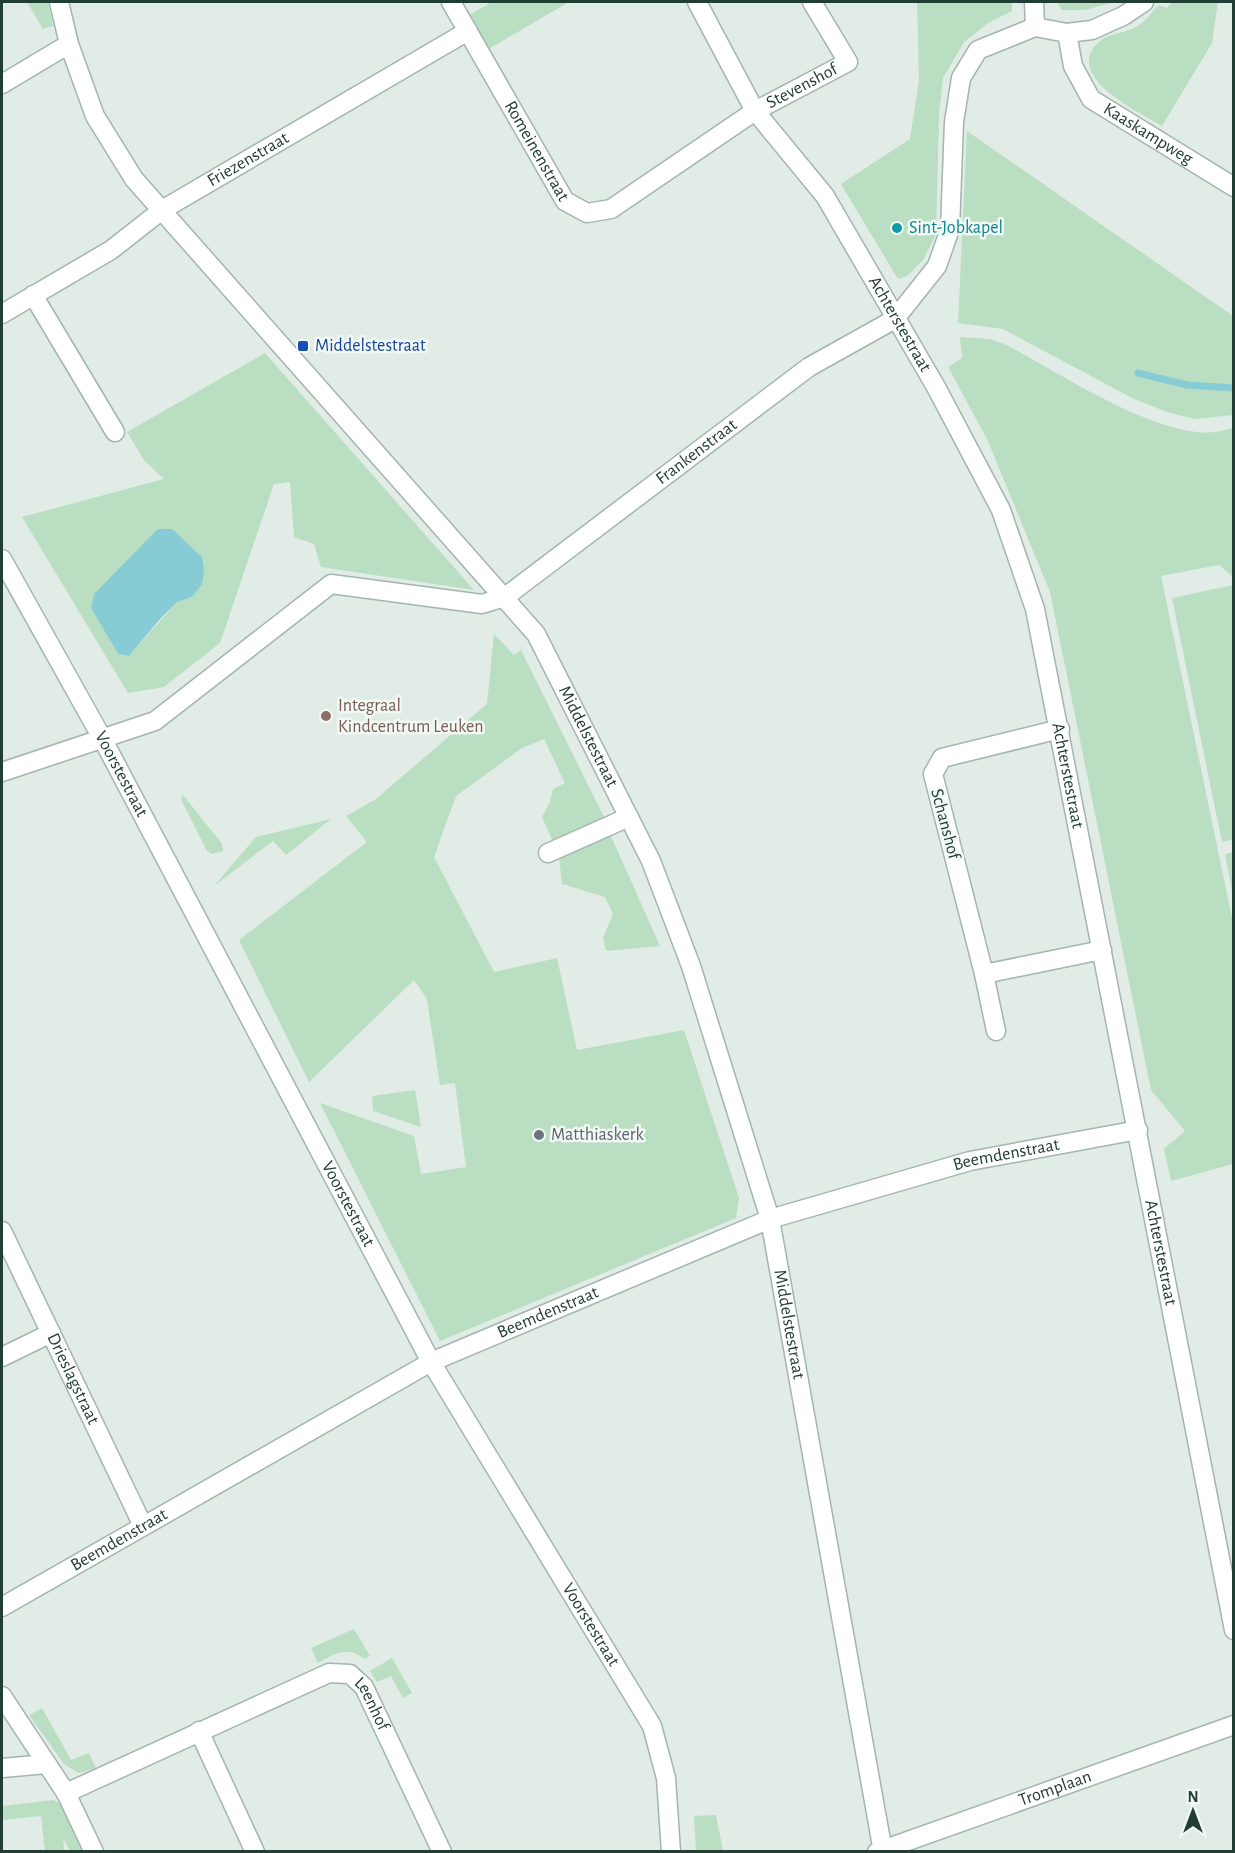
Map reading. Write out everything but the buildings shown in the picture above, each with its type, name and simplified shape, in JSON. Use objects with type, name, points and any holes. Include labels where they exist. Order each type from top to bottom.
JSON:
[{"type":"street","name":"Middelstestraat","points":[[59,2],[69,44],[95,116],[134,179],[536,634],[651,861],[691,966],[770,1219],[881,1851]]},
{"type":"street","name":"Romeinenstraat","points":[[451,2],[565,201],[587,213],[611,209],[756,111]]},
{"type":"street","name":"Achterstestraat","points":[[697,2],[756,111],[825,196],[936,387],[1001,510],[1035,609],[1138,1130],[1233,1630]]},
{"type":"street","name":"Stevenshof","points":[[756,111],[848,62],[812,2]]},
{"type":"street","points":[[1034,2],[1035,27]]},
{"type":"street","points":[[895,319],[937,266],[950,229],[953,132],[961,78],[978,50],[1035,27],[1067,33],[1092,30],[1123,16],[1144,2]]},
{"type":"street","name":"Friezenstraat","points":[[2,314],[111,250],[162,210],[468,31]]},
{"type":"street","name":"Kaaskampweg","points":[[1067,33],[1073,66],[1091,99],[1233,187]]},
{"type":"street","points":[[2,84],[69,44]]},
{"type":"street","points":[[33,295],[115,432]]},
{"type":"street","name":"Frankenstraat","points":[[505,597],[809,367],[895,319]]},
{"type":"street","name":"Voorstestraat","points":[[2,559],[102,738],[431,1362],[652,1726],[666,1778],[671,1851]]},
{"type":"street","points":[[2,772],[155,721],[331,584],[482,603],[505,597]]},
{"type":"street","name":"Schanshof","points":[[996,1031],[984,974],[933,774],[942,758],[1060,729]]},
{"type":"street","points":[[548,853],[629,817]]},
{"type":"street","points":[[984,974],[1102,950]]},
{"type":"street","name":"Beemdenstraat","points":[[2,1607],[431,1362],[770,1219],[970,1161],[1138,1130]]},
{"type":"street","name":"Drieslagstraat","points":[[2,1231],[143,1526]]},
{"type":"street","points":[[2,1357],[51,1333]]},
{"type":"street","name":"Leenhof","points":[[66,1793],[328,1673],[350,1674],[364,1687],[442,1851]]},
{"type":"street","points":[[2,1696],[66,1793],[94,1851]]},
{"type":"street","name":"Tromplaan","points":[[881,1851],[1233,1725]]},
{"type":"street","points":[[199,1731],[255,1851]]},
{"type":"street","points":[[2,1768],[47,1764]]},
{"type":"green space","points":[[27,2],[48,2],[53,26],[43,29]]},
{"type":"green space","points":[[492,2],[569,2],[482,53],[462,19]]},
{"type":"green space","points":[[917,2],[1012,2],[1012,11],[988,23],[964,42],[943,78],[939,115],[936,235],[923,260],[907,276],[898,279],[841,184],[910,139],[919,80]]},
{"type":"green space","points":[[1057,2],[1115,2],[1085,10],[1062,10]]},
{"type":"green space","points":[[1172,2],[1218,2],[1212,43],[1162,126],[1107,91],[1096,79],[1090,66],[1091,53],[1101,40],[1136,27],[1159,5],[1167,8]]},
{"type":"green space","points":[[967,131],[1233,316],[1233,415],[1194,419],[1167,412],[1134,399],[1003,329],[958,323]]},
{"type":"green space","points":[[960,337],[990,339],[1007,345],[1100,397],[1150,420],[1201,433],[1233,428],[1233,577],[1219,565],[1161,576],[1233,923],[1233,1164],[1171,1181],[1164,1149],[1185,1131],[1151,1090],[1050,592],[987,439],[948,367],[962,358]]},
{"type":"green space","points":[[265,353],[474,590],[321,567],[314,544],[294,537],[290,482],[274,484],[220,643],[164,687],[128,693],[22,517],[164,479],[144,460],[127,432]],"holes":[[[94,594],[192,597],[177,602],[129,656],[118,654],[91,608]]]},
{"type":"green space","points":[[1233,585],[1234,839],[1222,842],[1172,598]]},
{"type":"green space","points":[[494,634],[514,655],[521,650],[604,817],[552,840],[542,817],[553,789],[565,783],[544,739],[522,748],[456,796],[434,857],[494,972],[557,958],[577,1050],[684,1030],[739,1198],[736,1218],[440,1341],[320,1103],[414,1136],[421,1174],[466,1167],[455,1083],[440,1085],[427,999],[414,980],[309,1082],[239,940],[367,842],[346,816],[376,799],[487,704]]},
{"type":"green space","points":[[183,795],[222,844],[223,851],[212,854],[207,851],[181,799]]},
{"type":"green space","points":[[331,819],[286,855],[273,841],[214,886],[256,837]]},
{"type":"green space","points":[[610,834],[660,946],[606,951],[603,938],[613,914],[605,897],[562,884],[559,856]]},
{"type":"green space","points":[[1234,852],[1233,897],[1225,854]]},
{"type":"green space","points":[[415,1090],[421,1127],[373,1111],[372,1096]]},
{"type":"green space","points":[[354,1629],[370,1656],[364,1659],[352,1652],[341,1652],[318,1663],[311,1648]]},
{"type":"green space","points":[[392,1658],[412,1693],[403,1698],[391,1676],[377,1682],[370,1671]]},
{"type":"green space","points":[[42,1708],[71,1760],[89,1753],[96,1768],[79,1773],[64,1764],[29,1715]]},
{"type":"green space","points":[[53,1800],[61,1804],[82,1851],[70,1851],[63,1838],[64,1851],[45,1851],[41,1816],[2,1820],[2,1806]]},
{"type":"green space","points":[[716,1815],[723,1851],[696,1851],[694,1816]]},
{"type":"water","points":[[158,529],[172,529],[202,557],[204,570],[202,584],[192,597],[177,602],[129,656],[118,654],[91,608],[94,594]]},
{"type":"waterway","points":[[1138,373],[1187,385],[1234,388]]},
{"type":"place","name":"Sint-Jobkapel","points":[[897,228]]},
{"type":"place","name":"Middelstestraat","points":[[303,346]]},
{"type":"place","name":"Integraal Kindcentrum Leuken","points":[[326,716]]},
{"type":"place","name":"Matthiaskerk","points":[[539,1135]]}]
